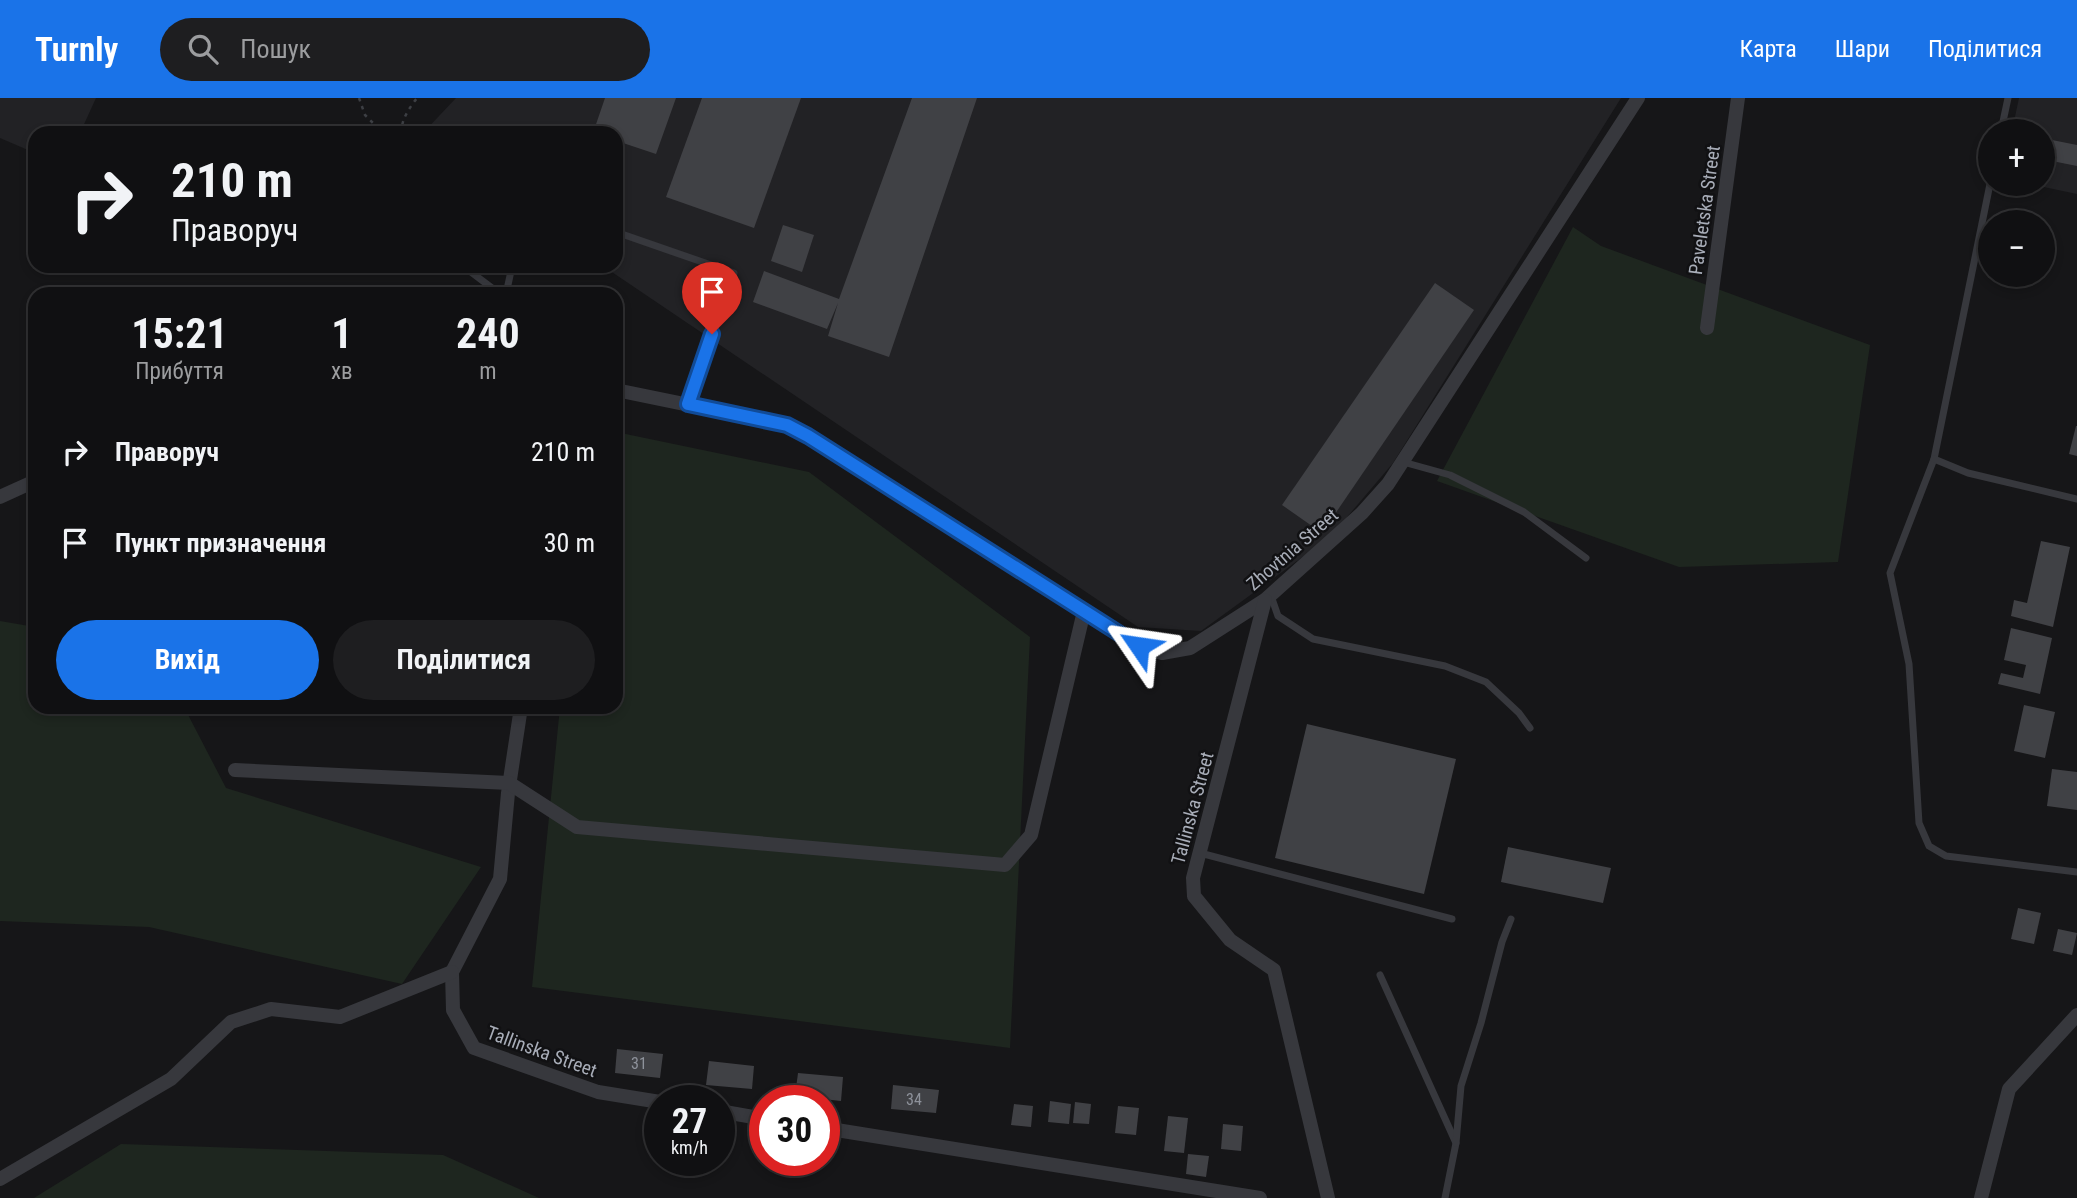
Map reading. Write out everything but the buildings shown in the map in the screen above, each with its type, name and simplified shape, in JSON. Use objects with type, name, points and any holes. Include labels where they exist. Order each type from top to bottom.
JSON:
[{"type":"street","name":"Zhovtnia Street","points":[[623,391],[787,425],[1139,646],[1162,653],[1190,648],[1268,598],[1362,513],[1388,485],[1638,98]]},
{"type":"street","name":"Paveletska Street","points":[[1707,328],[1738,98]]},
{"type":"street","points":[[0,497],[28,484]]},
{"type":"street","name":"Tallinska Street","points":[[1268,598],[1193,878],[1194,896],[1230,940],[1274,970],[1328,1198]]},
{"type":"street","points":[[235,771],[509,783],[577,827],[1005,866],[1031,835],[1084,611]]},
{"type":"street","name":"Tallinska Street","points":[[520,714],[509,783],[500,879],[452,972],[453,1010],[474,1048],[598,1092],[644,1099]]},
{"type":"street","points":[[0,1179],[171,1079],[231,1022],[271,1009],[340,1017],[452,972]]},
{"type":"street","points":[[1981,1198],[2009,1088],[2077,1015]]},
{"type":"street","points":[[840,1131],[1261,1198]]},
{"type":"lane","points":[[2004,119],[2008,98]]},
{"type":"lane","points":[[1988,196],[1934,459],[1890,573],[1909,663],[1919,823],[1928,846],[1946,856],[2077,872]]},
{"type":"lane","points":[[623,234],[734,273],[688,404]]},
{"type":"lane","points":[[472,273],[491,287]]},
{"type":"lane","points":[[1934,459],[1968,474],[2077,499]]},
{"type":"lane","points":[[1403,461],[1450,475],[1524,512],[1586,558]]},
{"type":"lane","points":[[1268,598],[1279,617],[1313,639],[1445,666],[1486,682],[1519,713],[1530,728]]},
{"type":"lane","points":[[1200,853],[1452,919]]},
{"type":"lane","points":[[1445,1198],[1455,1143],[1461,1086],[1511,919]]},
{"type":"lane","points":[[1380,975],[1455,1143]]},
{"type":"path","points":[[359,98],[365,115],[376,126]]},
{"type":"path","points":[[402,126],[417,98]]},
{"type":"shaded area","points":[[0,98],[96,98],[83,126],[28,126],[28,150],[0,138]]},
{"type":"shaded area","points":[[456,98],[1621,98],[1393,463],[1330,537],[1201,631],[1138,627],[613,273],[623,273],[623,126],[430,126]]},
{"type":"shaded area","points":[[2019,98],[2077,98],[2077,194],[2055,189],[2055,119],[2015,119]]},
{"type":"shaded area","points":[[1573,227],[1601,246],[1870,345],[1838,562],[1679,567],[1437,481]]},
{"type":"shaded area","points":[[623,433],[809,472],[1030,637],[1010,1048],[532,987],[559,714],[623,714]]},
{"type":"shaded area","points":[[0,621],[28,626],[28,714],[188,714],[226,788],[481,867],[402,984],[149,927],[0,921]]},
{"type":"shaded area","points":[[121,1144],[443,1155],[539,1198],[34,1198]]},
{"type":"route","points":[[712,334],[688,404],[787,425],[808,436],[1139,646]]}]
